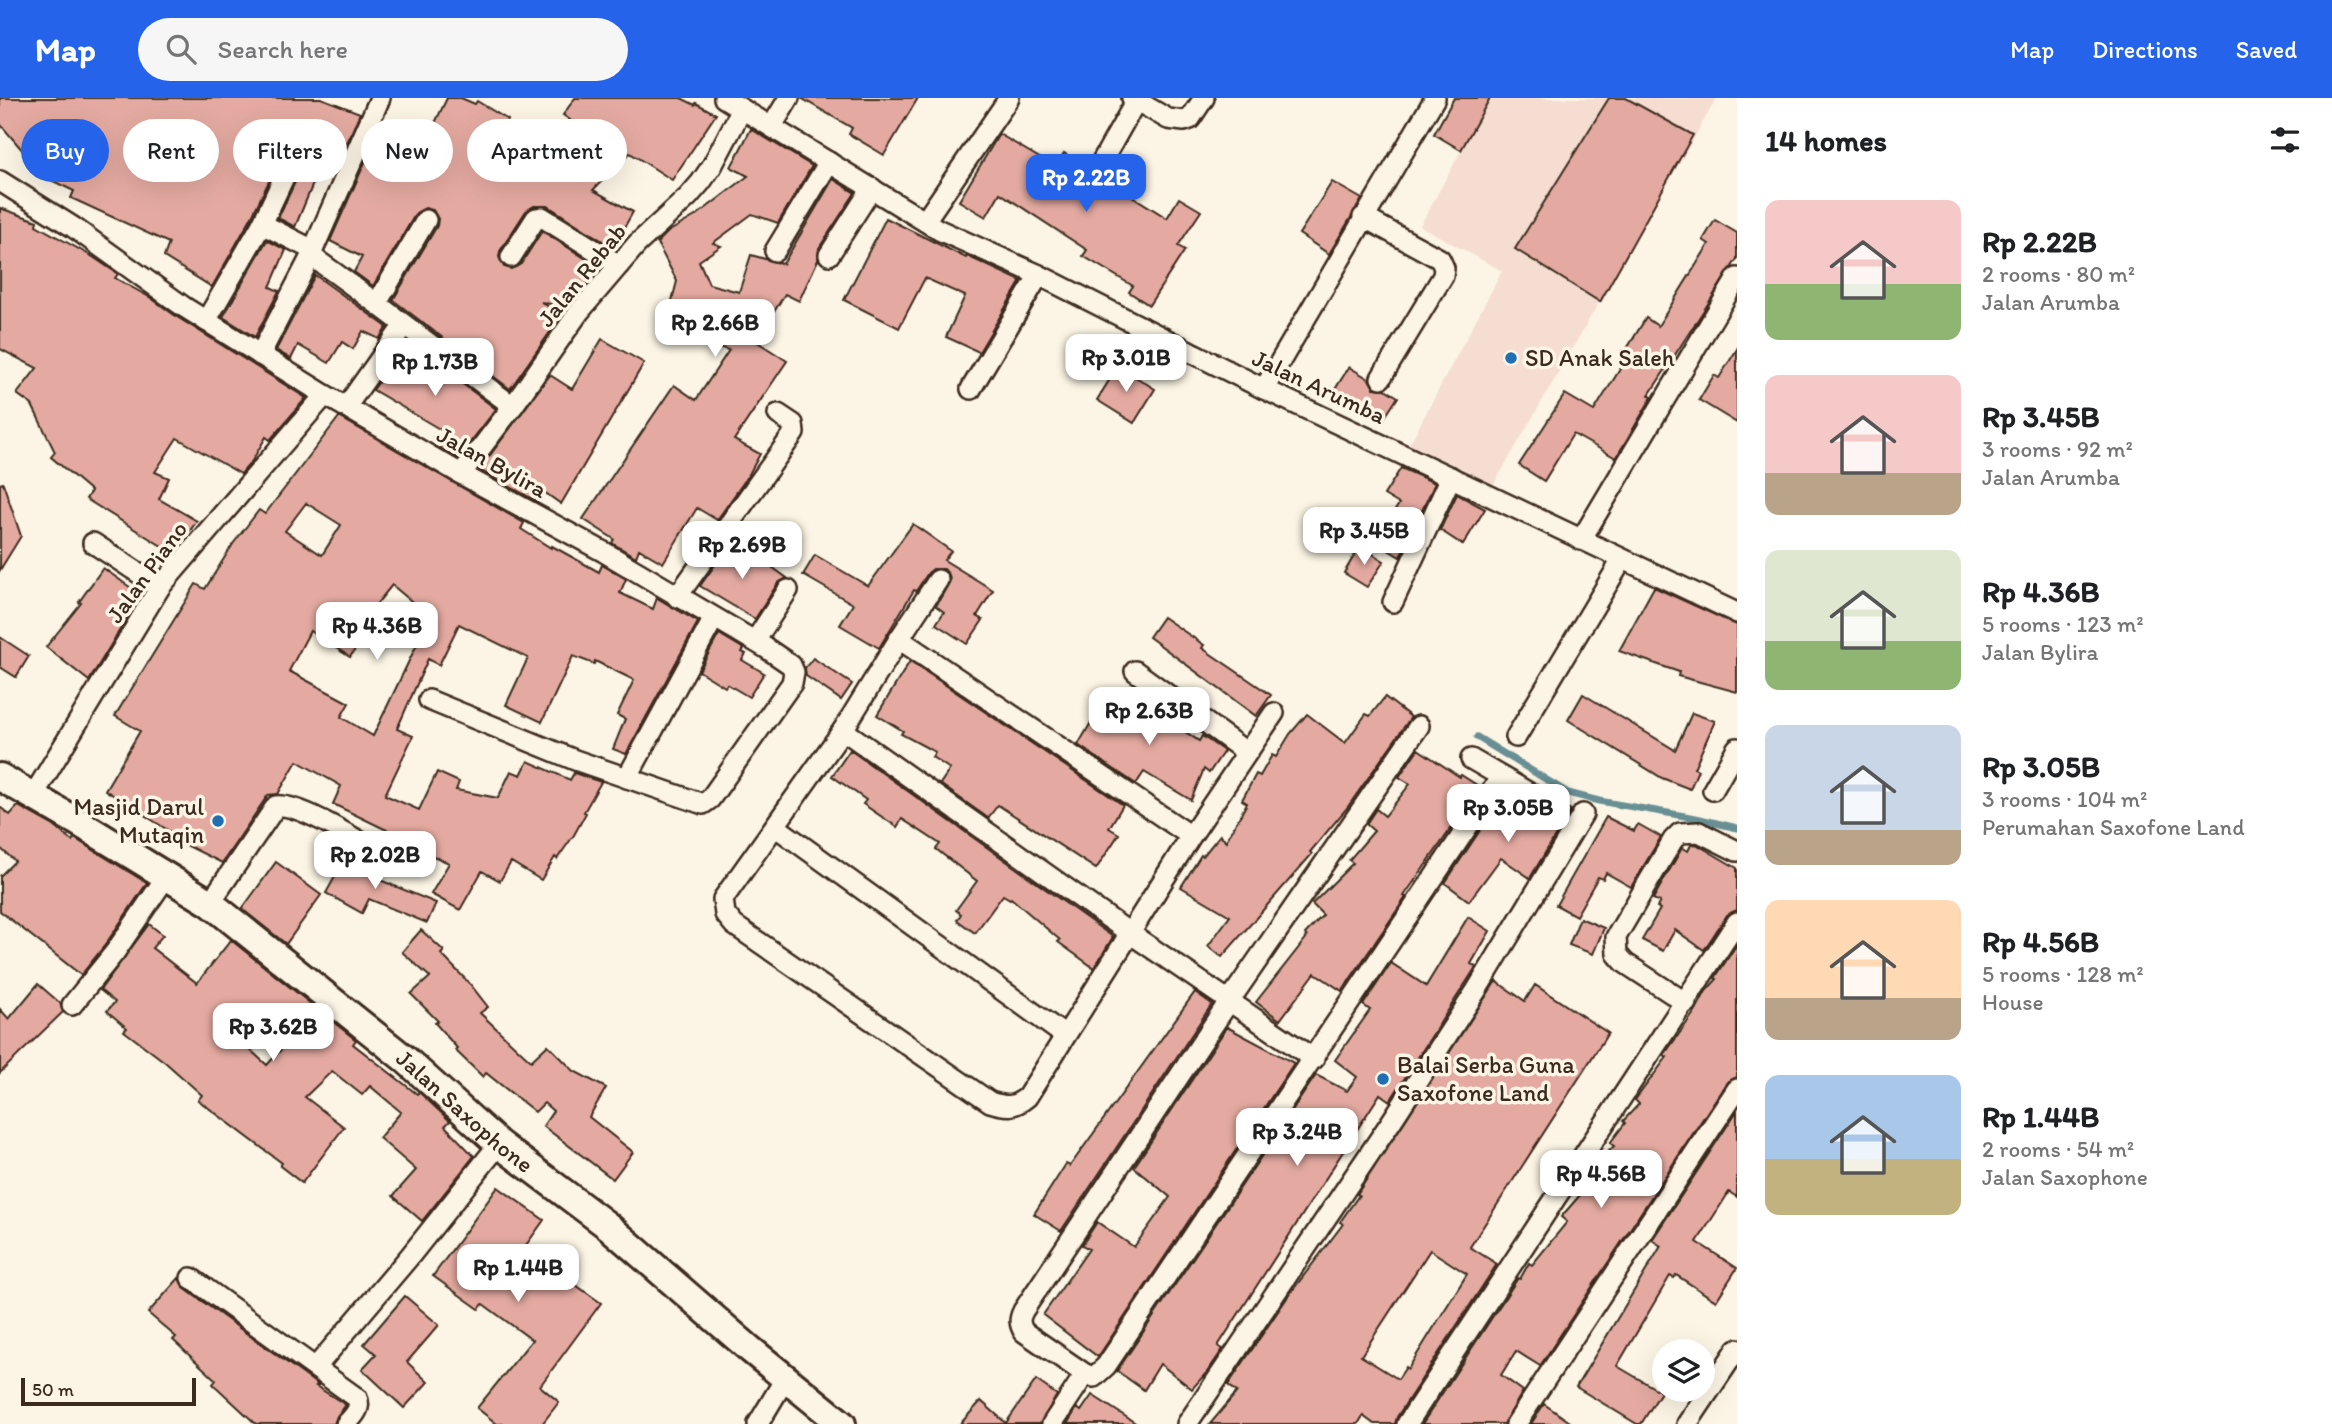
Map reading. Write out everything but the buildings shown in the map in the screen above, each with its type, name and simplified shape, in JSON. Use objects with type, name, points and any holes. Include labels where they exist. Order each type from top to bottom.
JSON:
[{"type":"main road","name":"Jalan Saxophone","points":[[0,778],[210,903],[405,1059],[499,1144],[608,1226],[842,1424]]},
{"type":"street","points":[[260,355],[312,253],[380,98]]},
{"type":"street","name":"Jalan Arumba","points":[[724,98],[939,230],[1039,275],[1264,390],[1737,613]]},
{"type":"street","points":[[772,126],[789,98]]},
{"type":"street","points":[[925,221],[1009,98]]},
{"type":"street","points":[[1097,170],[1134,99],[1168,119],[1184,121],[1196,113],[1204,98]]},
{"type":"street","points":[[1264,390],[1435,98]]},
{"type":"street","name":"Jalan Rebab","points":[[461,474],[579,312],[637,244],[688,197],[701,181],[712,166],[742,109]]},
{"type":"street","points":[[775,251],[829,162]]},
{"type":"street","name":"Jalan Bylira","points":[[0,181],[73,227],[206,321],[325,395],[461,474],[604,552],[791,665],[794,678],[706,802],[698,803],[627,778]]},
{"type":"street","points":[[206,321],[262,224],[282,182]]},
{"type":"street","points":[[829,255],[872,188]]},
{"type":"street","points":[[511,257],[536,218],[542,217],[620,265]]},
{"type":"street","points":[[1363,217],[1440,260],[1444,268],[1443,276],[1381,378]]},
{"type":"street","points":[[377,303],[426,220]]},
{"type":"street","points":[[262,224],[312,253],[438,352],[513,406]]},
{"type":"street","points":[[971,389],[1039,275]]},
{"type":"street","points":[[1581,540],[1737,278]]},
{"type":"street","points":[[346,407],[404,325]]},
{"type":"street","name":"Jalan Piano","points":[[33,796],[160,587],[325,395]]},
{"type":"street","points":[[677,597],[794,433],[793,424],[778,414]]},
{"type":"street","points":[[1393,602],[1451,477]]},
{"type":"street","points":[[93,543],[160,587]]},
{"type":"street","points":[[1516,737],[1622,560]]},
{"type":"street","points":[[938,580],[842,730],[723,900],[725,914],[734,925],[990,1102],[1006,1107],[1019,1104],[1027,1097],[1191,836],[1274,713]]},
{"type":"street","points":[[755,641],[788,590]]},
{"type":"street","points":[[429,700],[575,760],[627,778],[715,618]]},
{"type":"street","points":[[899,639],[1191,836]]},
{"type":"street","points":[[1135,671],[1246,752]]},
{"type":"street","points":[[1419,726],[1230,1000],[1020,1318],[1020,1326],[1024,1332],[1085,1374],[1094,1377],[1106,1366],[1501,777]]},
{"type":"street","points":[[842,730],[1314,1059]]},
{"type":"street","points":[[1713,790],[1737,748]]},
{"type":"street","points":[[1471,759],[1531,794]]},
{"type":"street","points":[[210,903],[276,806],[289,806],[381,853]]},
{"type":"street","points":[[1187,1424],[1398,1111],[1476,990],[1583,814]]},
{"type":"street","points":[[776,827],[1064,1035]]},
{"type":"street","points":[[1686,1003],[1625,964],[1617,954],[1616,937],[1673,840],[1680,833],[1689,830],[1699,832],[1737,851]]},
{"type":"street","points":[[72,1005],[115,951],[166,877]]},
{"type":"street","points":[[1407,1424],[1737,922]]},
{"type":"street","points":[[1516,1424],[1737,1088]]},
{"type":"street","points":[[316,1367],[410,1256],[499,1144]]},
{"type":"street","points":[[191,1278],[357,1398],[359,1402],[355,1415],[346,1424]]},
{"type":"street","points":[[1687,1424],[1737,1349]]},
{"type":"street","points":[[1052,1424],[1085,1374]]},
{"type":"street","points":[[758,1424],[786,1377]]},
{"type":"shaded area","name":"SD Anak Saleh","points":[[1490,98],[1717,98],[1493,486],[1409,445],[1502,271],[1420,226]]},
{"type":"waterway","points":[[1477,737],[1568,793],[1737,828]]},
{"type":"place","name":"SD Anak Saleh","points":[[1511,358]]},
{"type":"place","name":"Masjid Darul Mutaqin","points":[[218,821]]},
{"type":"place","name":"Balai Serba Guna Saxofone Land","points":[[1383,1079]]}]
